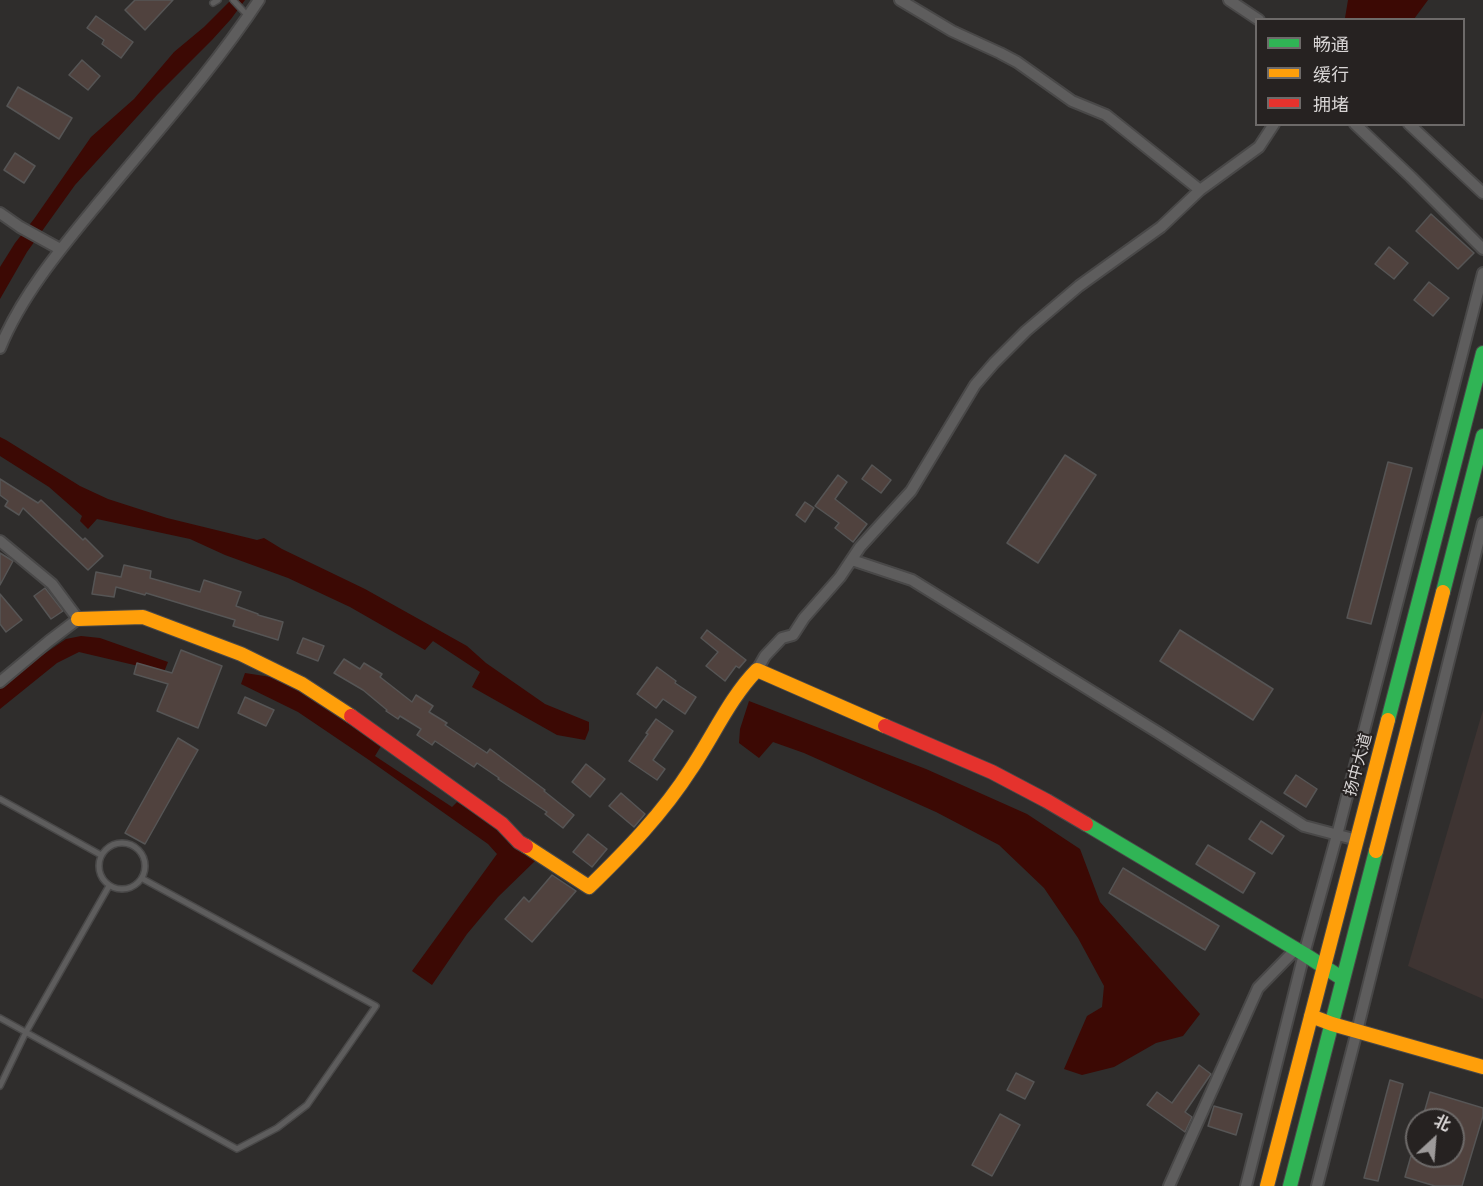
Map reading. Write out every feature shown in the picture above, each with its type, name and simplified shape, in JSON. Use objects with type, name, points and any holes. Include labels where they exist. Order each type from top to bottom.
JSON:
[{"type":"street","points":[[0,348],[27,296],[60,249],[221,54],[245,12],[259,0]]},
{"type":"street","points":[[900,0],[952,31],[1017,62],[1072,101],[1106,116],[1200,190]]},
{"type":"street","points":[[1229,0],[1256,18]]},
{"type":"street","points":[[0,682],[78,619],[142,617],[241,654],[302,684],[370,729],[502,824],[519,842],[589,887],[639,838],[672,797],[696,763],[746,681],[757,670],[765,656],[782,638],[793,635],[861,547],[911,491],[975,385],[994,363],[1026,331],[1070,294],[1161,227],[1200,190],[1259,147],[1273,126]]},
{"type":"street","points":[[1357,126],[1483,249]]},
{"type":"street","points":[[1411,126],[1483,193]]},
{"type":"street","points":[[0,213],[60,249]]},
{"type":"street","points":[[1246,1186],[1300,951],[1337,835],[1483,273]]},
{"type":"street","name":"扬中大道","points":[[1267,1186],[1483,353]]},
{"type":"street","points":[[1465,423],[1483,428]]},
{"type":"street","points":[[1290,1186],[1483,436]]},
{"type":"street","points":[[1317,1186],[1483,523]]},
{"type":"street","points":[[0,542],[52,584],[78,619]]},
{"type":"street","points":[[852,560],[912,580],[1304,826],[1357,840]]},
{"type":"street","points":[[757,670],[1001,777],[1047,801],[1300,951],[1343,979]]},
{"type":"street","points":[[1169,1186],[1258,988],[1300,951]]},
{"type":"street","points":[[1311,1016],[1483,1067]]},
{"type":"lane","points":[[232,0],[245,12]]},
{"type":"lane","points":[[0,799],[101,855]]},
{"type":"lane","points":[[116,843],[134,846],[141,852],[145,861],[146,870],[142,879],[128,890],[118,890],[110,886],[99,872],[98,863],[101,855],[116,843]]},
{"type":"lane","points":[[0,1018],[237,1149],[277,1128],[307,1104],[376,1006],[142,879]]},
{"type":"lane","points":[[0,1086],[26,1032],[110,886]]},
{"type":"shaded area","points":[[231,0],[245,0],[212,40],[157,95],[75,185],[27,252],[0,299],[0,267],[91,137],[134,99],[174,52]]},
{"type":"shaded area","points":[[1348,0],[1428,0],[1415,18],[1345,18]]},
{"type":"shaded area","points":[[0,437],[80,486],[108,499],[167,518],[257,540],[264,538],[365,589],[467,646],[486,663],[545,704],[589,722],[585,740],[557,735],[472,687],[480,672],[433,641],[425,650],[350,607],[288,578],[225,555],[190,539],[97,519],[88,529],[80,521],[82,516],[49,487],[0,456]]},
{"type":"shaded area","points":[[81,636],[100,638],[168,662],[164,672],[79,652],[57,663],[0,709],[0,689],[25,667],[66,639]]},
{"type":"shaded area","points":[[245,673],[271,677],[305,694],[381,746],[375,756],[452,807],[457,802],[486,820],[535,861],[498,897],[467,934],[432,985],[412,971],[497,854],[488,844],[298,712],[241,684]]},
{"type":"shaded area","points":[[749,701],[926,769],[1027,814],[1080,849],[1100,902],[1200,1014],[1183,1036],[1156,1043],[1114,1067],[1082,1075],[1064,1069],[1087,1016],[1102,1007],[1104,986],[1078,938],[1044,888],[999,845],[936,812],[804,753],[773,742],[759,758],[739,743],[740,729]]},
{"type":"shaded area","points":[[1483,710],[1483,999],[1408,966]]},
{"type":"building","points":[[135,0],[173,0],[145,30],[125,10]]},
{"type":"building","points":[[96,16],[133,42],[121,58],[102,44],[104,40],[87,28]]},
{"type":"building","points":[[82,60],[100,76],[88,90],[69,75]]},
{"type":"building","points":[[18,87],[72,118],[59,139],[7,106]]},
{"type":"building","points":[[15,153],[35,166],[24,183],[4,170]]},
{"type":"building","points":[[1431,214],[1474,253],[1458,269],[1416,231]]},
{"type":"building","points":[[1389,247],[1408,263],[1394,279],[1375,264]]},
{"type":"building","points":[[1429,282],[1449,298],[1433,316],[1414,300]]},
{"type":"building","points":[[1065,455],[1096,475],[1038,563],[1007,543]]},
{"type":"building","points":[[1388,462],[1412,468],[1371,624],[1347,618]]},
{"type":"building","points":[[872,465],[891,480],[881,493],[862,479]]},
{"type":"building","points":[[838,475],[847,482],[835,499],[867,524],[853,542],[835,528],[839,523],[815,506]]},
{"type":"building","points":[[0,479],[38,503],[41,500],[103,556],[88,570],[23,508],[19,515],[5,506],[8,501],[0,495]]},
{"type":"building","points":[[805,502],[814,508],[805,522],[796,515]]},
{"type":"building","points":[[0,553],[13,561],[0,585]]},
{"type":"building","points":[[124,565],[151,571],[150,578],[200,592],[204,580],[241,592],[236,606],[283,622],[278,640],[233,626],[235,620],[146,593],[145,595],[116,587],[114,597],[92,594],[96,572],[121,577]]},
{"type":"building","points":[[45,588],[63,611],[51,619],[34,596]]},
{"type":"building","points":[[0,594],[22,620],[6,632],[0,624]]},
{"type":"building","points":[[707,630],[746,660],[739,668],[736,666],[725,681],[706,666],[718,652],[701,638]]},
{"type":"building","points":[[1180,630],[1273,689],[1253,720],[1160,661]]},
{"type":"building","points":[[303,638],[324,646],[318,661],[297,653]]},
{"type":"building","points":[[181,650],[222,666],[198,728],[157,711],[168,684],[134,674],[137,663],[172,673]]},
{"type":"building","points":[[344,659],[360,669],[364,663],[382,674],[380,677],[412,702],[416,695],[433,706],[429,712],[447,723],[445,725],[487,753],[490,749],[574,815],[563,828],[545,814],[547,812],[477,763],[474,767],[435,741],[432,745],[417,735],[421,729],[400,716],[398,719],[363,690],[334,673]]},
{"type":"building","points":[[657,667],[696,697],[685,714],[663,699],[656,708],[637,694]]},
{"type":"building","points":[[245,697],[274,710],[266,726],[238,713]]},
{"type":"building","points":[[656,719],[673,731],[653,760],[665,769],[657,780],[629,761]]},
{"type":"building","points":[[178,738],[198,750],[145,844],[125,833]]},
{"type":"building","points":[[586,764],[605,779],[590,797],[572,782]]},
{"type":"building","points":[[1296,775],[1317,789],[1306,807],[1284,793]]},
{"type":"building","points":[[621,793],[645,814],[634,827],[609,806]]},
{"type":"building","points":[[1261,821],[1284,836],[1272,854],[1249,839]]},
{"type":"building","points":[[588,834],[607,849],[592,867],[573,852]]},
{"type":"building","points":[[1208,845],[1255,873],[1243,893],[1196,864]]},
{"type":"building","points":[[1123,868],[1219,926],[1205,950],[1109,893]]},
{"type":"building","points":[[552,875],[576,891],[532,942],[505,919],[524,897],[529,902]]},
{"type":"building","points":[[1199,1065],[1211,1074],[1185,1112],[1192,1117],[1185,1132],[1147,1105],[1157,1092],[1172,1103]]},
{"type":"building","points":[[1016,1073],[1034,1082],[1025,1099],[1007,1090]]},
{"type":"building","points":[[1390,1080],[1403,1084],[1378,1181],[1364,1178]]},
{"type":"building","points":[[1430,1092],[1483,1108],[1483,1116],[1462,1186],[1435,1186],[1405,1177],[1408,1168],[1465,1168],[1465,1108],[1425,1108]]},
{"type":"building","points":[[1214,1106],[1242,1114],[1236,1135],[1208,1126]]},
{"type":"building","points":[[1000,1114],[1020,1125],[992,1176],[972,1165]]},
{"type":"traffic: fast","points":[[1388,720],[1483,353]]},
{"type":"traffic: fast","points":[[1443,592],[1483,436]]},
{"type":"traffic: fast","points":[[1086,824],[1343,979]]},
{"type":"traffic: fast","points":[[1290,1186],[1376,851]]},
{"type":"traffic: slow","points":[[1376,851],[1443,592]]},
{"type":"traffic: slow","points":[[78,619],[143,617],[241,654],[302,684],[351,716]]},
{"type":"traffic: slow","points":[[526,846],[589,887],[668,801],[699,757],[739,692],[757,670],[885,726]]},
{"type":"traffic: slow","points":[[1267,1186],[1388,720]]},
{"type":"traffic: slow","points":[[1311,1016],[1483,1067]]},
{"type":"traffic: jam","points":[[351,716],[502,824],[526,846]]},
{"type":"traffic: jam","points":[[885,726],[992,772],[1086,824]]}]
